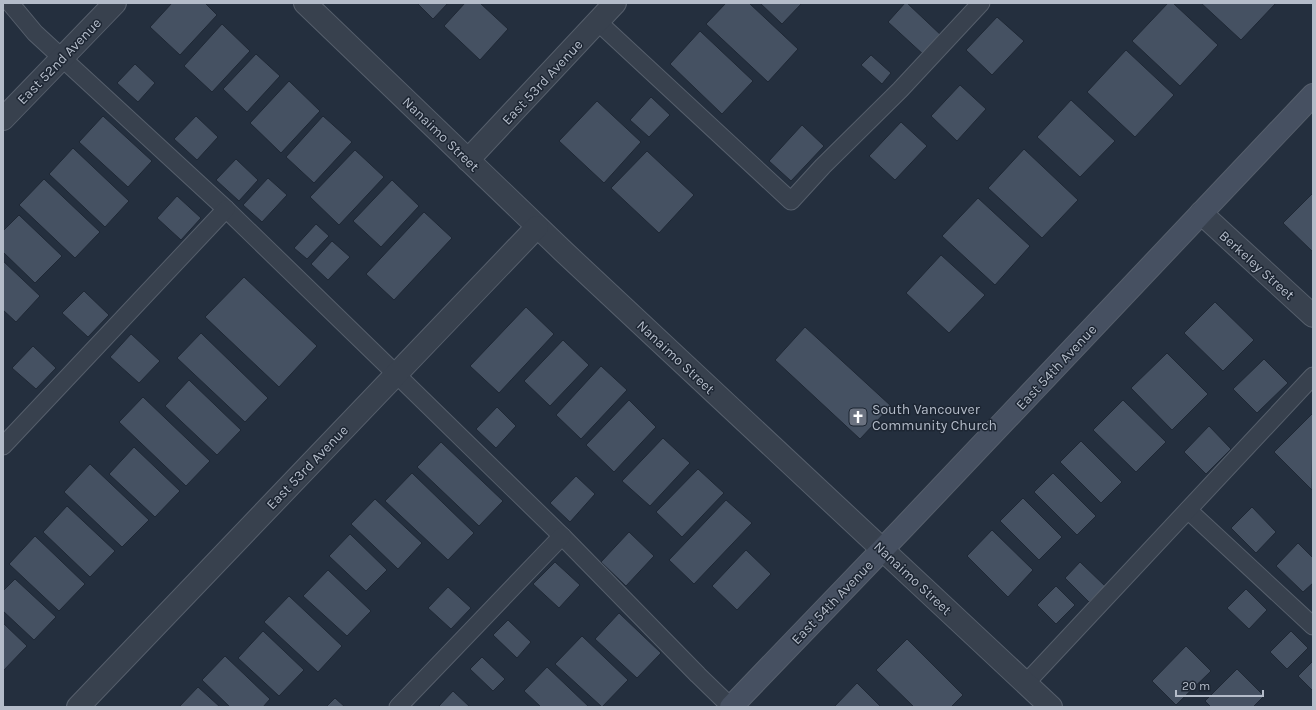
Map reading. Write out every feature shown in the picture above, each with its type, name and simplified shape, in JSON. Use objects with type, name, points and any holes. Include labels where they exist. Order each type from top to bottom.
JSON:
[{"type":"street","name":"East 52nd Avenue","points":[[3,120],[115,3]]},
{"type":"street","name":"Nanaimo Street","points":[[305,3],[537,227],[1026,683],[1045,705]]},
{"type":"street","name":"East 53rd Avenue","points":[[468,160],[615,3]]},
{"type":"street","name":"East 54th Avenue","points":[[731,707],[882,550],[1313,95]]},
{"type":"street","name":"Berkeley Street","points":[[1200,213],[1313,316]]},
{"type":"street","name":"East 53rd Avenue","points":[[78,707],[537,227]]},
{"type":"lane","points":[[10,3],[35,33],[226,210],[562,536],[731,707]]},
{"type":"lane","points":[[598,22],[790,201],[900,90],[982,3]]},
{"type":"lane","points":[[3,446],[226,210]]},
{"type":"lane","points":[[1026,683],[1313,376]]},
{"type":"lane","points":[[1188,510],[1313,626]]},
{"type":"lane","points":[[398,707],[562,536]]},
{"type":"building","points":[[172,3],[205,3],[217,15],[180,55],[150,27]]},
{"type":"building","points":[[417,3],[448,3],[433,19]]},
{"type":"building","points":[[465,3],[480,3],[508,29],[480,60],[444,26]]},
{"type":"building","points":[[726,3],[749,3],[798,49],[768,82],[706,24]]},
{"type":"building","points":[[760,3],[802,3],[782,24]]},
{"type":"building","points":[[905,3],[907,3],[943,37],[925,56],[888,22]]},
{"type":"building","points":[[1168,3],[1173,3],[1218,45],[1180,86],[1132,41]]},
{"type":"building","points":[[1201,3],[1276,3],[1241,40]]},
{"type":"building","points":[[997,17],[1024,41],[992,75],[966,50]]},
{"type":"building","points":[[222,24],[250,51],[212,92],[184,66]]},
{"type":"building","points":[[700,31],[753,81],[722,114],[670,64]]},
{"type":"building","points":[[1126,50],[1174,95],[1135,137],[1087,92]]},
{"type":"building","points":[[256,54],[280,76],[247,112],[223,89]]},
{"type":"building","points":[[871,55],[891,73],[882,84],[861,65]]},
{"type":"building","points":[[135,64],[155,83],[138,102],[117,83]]},
{"type":"building","points":[[289,81],[320,111],[281,153],[250,123]]},
{"type":"building","points":[[960,85],[986,109],[957,141],[931,116]]},
{"type":"building","points":[[651,97],[670,115],[649,137],[630,120]]},
{"type":"building","points":[[1071,100],[1115,141],[1080,177],[1037,137]]},
{"type":"building","points":[[597,101],[641,142],[604,183],[559,141]]},
{"type":"building","points":[[103,116],[152,161],[128,187],[79,142]]},
{"type":"building","points":[[196,116],[218,137],[197,160],[174,139]]},
{"type":"building","points":[[323,116],[352,142],[314,183],[286,157]]},
{"type":"building","points":[[901,122],[927,146],[895,180],[869,156]]},
{"type":"building","points":[[802,125],[824,146],[791,181],[769,161]]},
{"type":"building","points":[[73,148],[129,201],[105,227],[49,174]]},
{"type":"building","points":[[1024,149],[1078,200],[1042,238],[988,188]]},
{"type":"building","points":[[355,150],[384,177],[339,225],[310,197]]},
{"type":"building","points":[[647,151],[694,195],[659,233],[611,188]]},
{"type":"building","points":[[236,159],[258,180],[239,201],[216,180]]},
{"type":"building","points":[[268,178],[287,195],[262,222],[243,205]]},
{"type":"building","points":[[44,179],[100,232],[75,258],[19,205]]},
{"type":"building","points":[[392,180],[419,206],[381,247],[353,221]]},
{"type":"building","points":[[1313,193],[1313,252],[1283,223]]},
{"type":"building","points":[[177,196],[201,218],[181,240],[157,218]]},
{"type":"building","points":[[978,198],[1030,246],[995,285],[942,236]]},
{"type":"building","points":[[424,212],[452,238],[394,300],[366,274]]},
{"type":"building","points":[[19,215],[62,256],[35,283],[3,252],[3,231]]},
{"type":"building","points":[[316,224],[329,236],[307,259],[294,248]]},
{"type":"building","points":[[332,241],[350,257],[328,280],[311,264]]},
{"type":"building","points":[[941,255],[985,295],[949,333],[906,293]]},
{"type":"building","points":[[3,261],[40,296],[16,322],[3,310]]},
{"type":"building","points":[[244,277],[317,346],[279,387],[205,317]]},
{"type":"building","points":[[84,291],[109,315],[88,337],[62,313]]},
{"type":"building","points":[[1215,302],[1254,340],[1223,371],[1184,333]]},
{"type":"building","points":[[526,307],[554,334],[499,393],[470,366]]},
{"type":"building","points":[[805,327],[891,406],[860,439],[775,360]]},
{"type":"building","points":[[201,333],[268,398],[245,422],[177,358]]},
{"type":"building","points":[[131,334],[160,361],[139,383],[110,357]]},
{"type":"building","points":[[563,340],[589,365],[550,406],[524,381]]},
{"type":"building","points":[[33,346],[56,368],[36,389],[12,368]]},
{"type":"building","points":[[1167,353],[1208,394],[1172,430],[1131,388]]},
{"type":"building","points":[[1264,359],[1288,383],[1257,413],[1233,389]]},
{"type":"building","points":[[601,366],[627,390],[581,439],[556,415]]},
{"type":"building","points":[[189,380],[241,430],[217,455],[165,406]]},
{"type":"building","points":[[143,397],[210,461],[186,486],[119,422]]},
{"type":"building","points":[[629,400],[656,427],[614,472],[586,445]]},
{"type":"building","points":[[1123,400],[1166,442],[1136,472],[1093,430]]},
{"type":"building","points":[[497,407],[516,426],[496,448],[476,429]]},
{"type":"building","points":[[1312,414],[1313,415],[1312,490],[1274,452]]},
{"type":"building","points":[[1209,426],[1231,449],[1206,474],[1184,452]]},
{"type":"building","points":[[663,438],[690,463],[650,506],[622,481]]},
{"type":"building","points":[[1081,441],[1122,482],[1101,503],[1060,462]]},
{"type":"building","points":[[441,442],[503,501],[479,526],[417,467]]},
{"type":"building","points":[[134,447],[180,491],[155,517],[109,474]]},
{"type":"building","points":[[90,464],[149,520],[122,547],[64,492]]},
{"type":"building","points":[[698,469],[724,493],[682,537],[656,512]]},
{"type":"building","points":[[412,473],[474,533],[448,560],[385,501]]},
{"type":"building","points":[[1053,473],[1096,516],[1077,535],[1034,492]]},
{"type":"building","points":[[576,476],[595,494],[570,522],[550,503]]},
{"type":"building","points":[[1023,498],[1062,537],[1039,560],[1000,521]]},
{"type":"building","points":[[375,499],[422,543],[398,569],[351,524]]},
{"type":"building","points":[[726,500],[752,523],[694,584],[669,560]]},
{"type":"building","points":[[67,506],[115,551],[90,577],[43,532]]},
{"type":"building","points":[[1252,507],[1276,532],[1256,553],[1231,528]]},
{"type":"building","points":[[992,530],[1033,570],[1008,597],[967,556]]},
{"type":"building","points":[[629,532],[654,556],[626,586],[601,562]]},
{"type":"building","points":[[350,534],[387,570],[366,591],[329,556]]},
{"type":"building","points":[[35,536],[85,584],[59,611],[9,564]]},
{"type":"building","points":[[1298,543],[1313,558],[1313,583],[1303,592],[1276,566]]},
{"type":"building","points":[[746,550],[771,574],[737,610],[712,586]]},
{"type":"building","points":[[555,562],[580,585],[559,608],[533,584]]},
{"type":"building","points":[[1080,562],[1105,586],[1089,602],[1065,578]]},
{"type":"building","points":[[328,570],[371,611],[347,636],[303,596]]},
{"type":"building","points":[[15,579],[56,617],[34,640],[3,611],[3,591]]},
{"type":"building","points":[[1056,586],[1075,605],[1056,624],[1037,605]]},
{"type":"building","points":[[448,587],[471,608],[451,629],[428,608]]},
{"type":"building","points":[[1246,589],[1267,610],[1249,629],[1227,608]]},
{"type":"building","points":[[289,596],[342,646],[318,672],[264,622]]},
{"type":"building","points":[[619,613],[661,653],[637,678],[595,639]]},
{"type":"building","points":[[508,620],[531,642],[517,658],[493,635]]},
{"type":"building","points":[[3,623],[27,646],[3,671]]},
{"type":"building","points":[[263,631],[304,670],[279,696],[238,658]]},
{"type":"building","points":[[1291,631],[1308,648],[1287,669],[1270,652]]},
{"type":"building","points":[[582,636],[628,680],[602,707],[555,664]]},
{"type":"building","points":[[907,639],[963,695],[951,707],[914,707],[876,670]]},
{"type":"building","points":[[1186,646],[1211,671],[1176,705],[1152,681]]},
{"type":"building","points":[[225,656],[270,699],[263,707],[230,707],[202,680]]},
{"type":"building","points":[[482,657],[505,679],[493,691],[470,669]]},
{"type":"building","points":[[1313,661],[1313,691],[1298,676]]},
{"type":"building","points":[[547,667],[589,707],[541,707],[524,691]]},
{"type":"building","points":[[1237,669],[1264,696],[1253,707],[1211,707],[1205,701]]},
{"type":"building","points":[[857,683],[881,707],[834,707]]},
{"type":"building","points":[[198,687],[220,707],[179,707]]},
{"type":"building","points":[[453,691],[470,707],[440,707],[439,706]]},
{"type":"building","points":[[335,698],[345,707],[326,707]]},
{"type":"place","name":"South Vancouver Community Church","points":[[858,417]]}]
